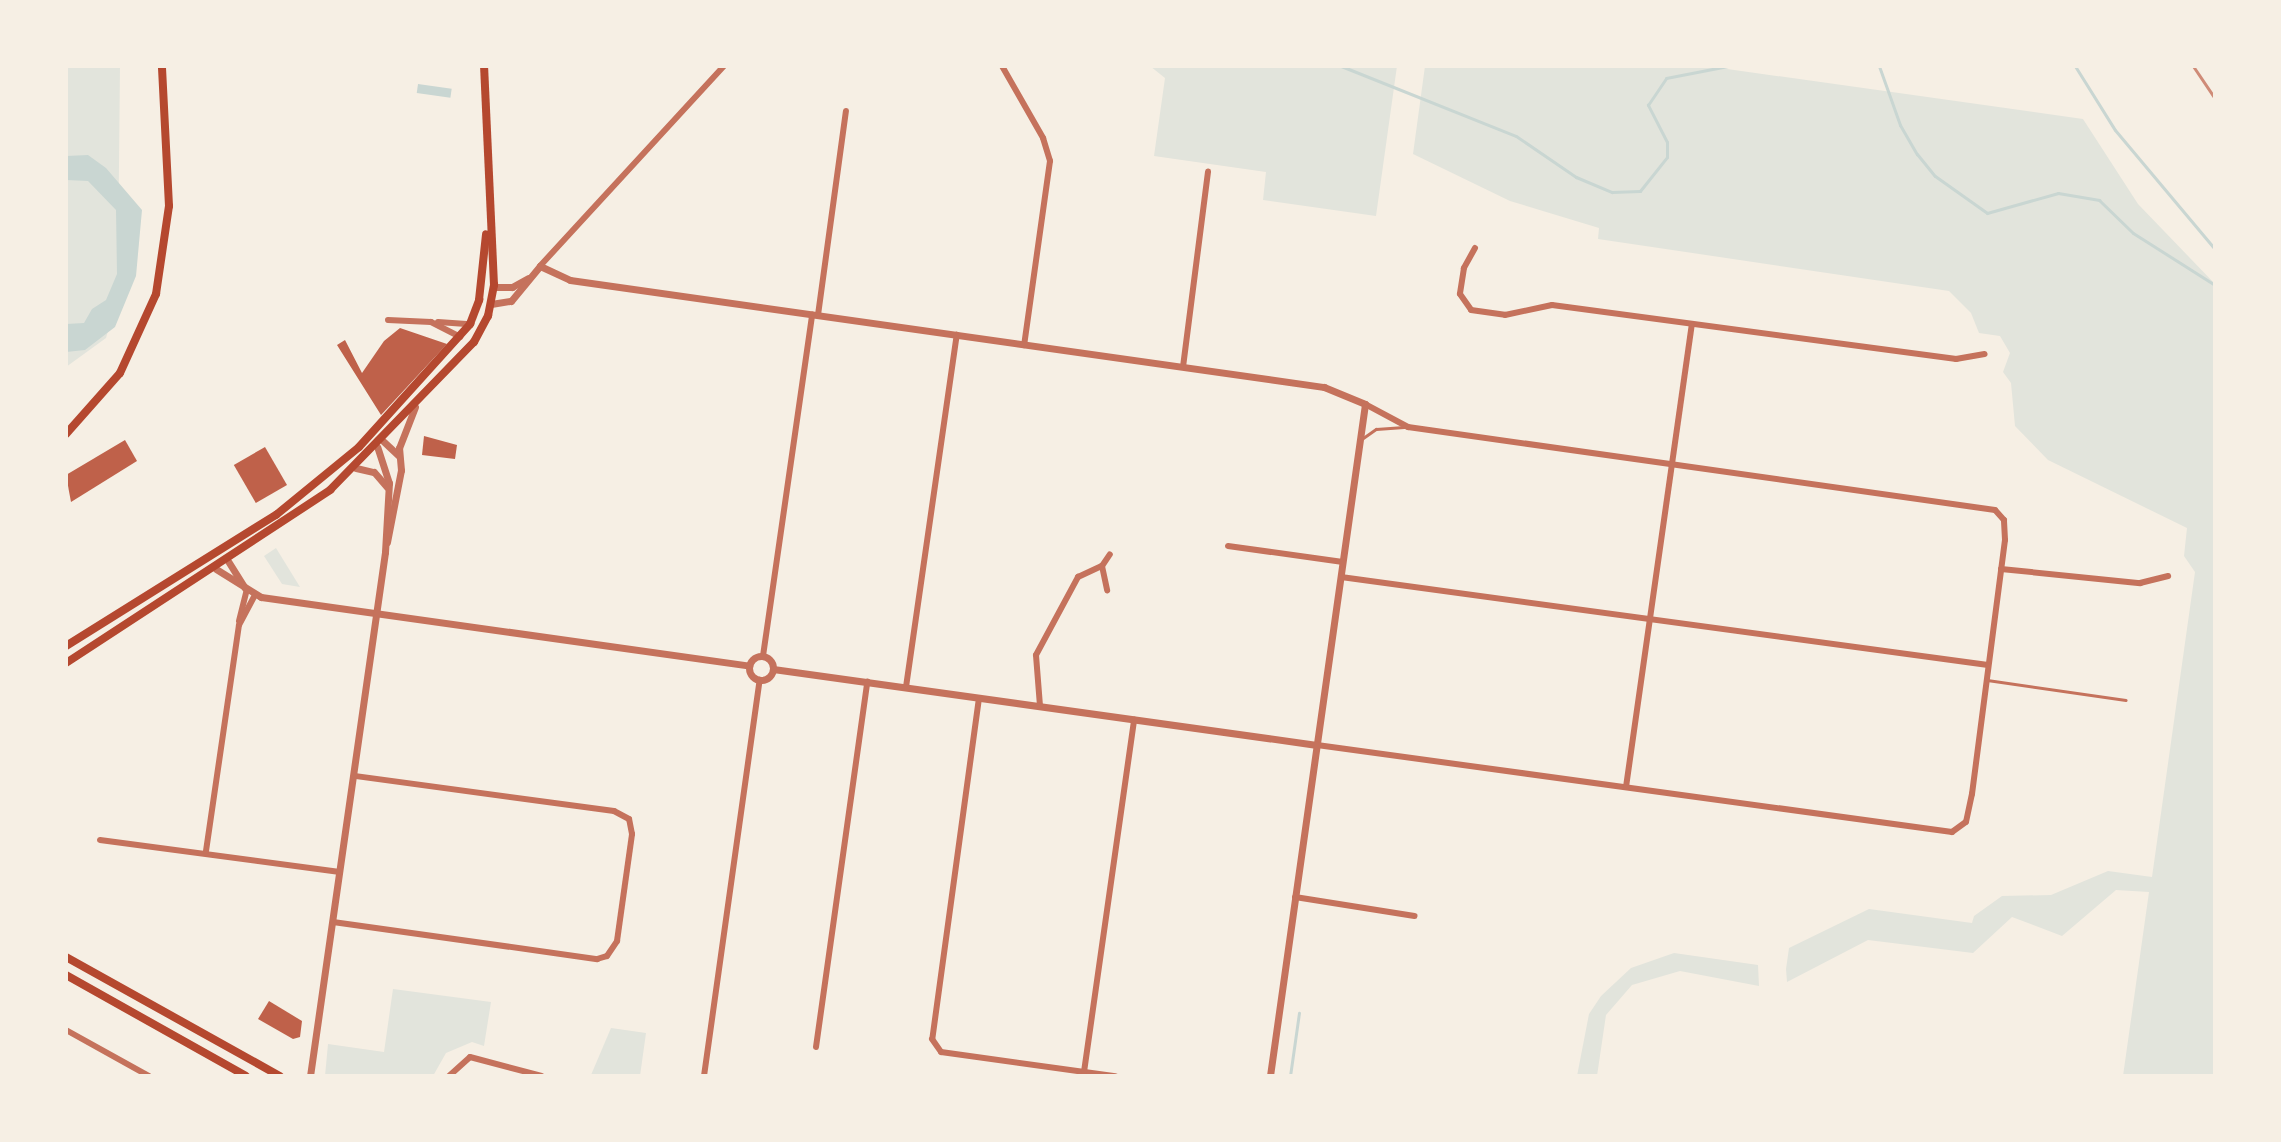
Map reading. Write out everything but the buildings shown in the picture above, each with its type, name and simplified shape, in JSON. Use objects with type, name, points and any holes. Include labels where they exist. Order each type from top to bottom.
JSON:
[{"type":"main road","points":[[66,434],[120,373],[156,294],[169,206],[162,66]]},
{"type":"main road","points":[[66,663],[228,561],[356,468],[480,334],[494,287],[487,229],[484,66]]},
{"type":"main road","points":[[66,646],[308,491],[370,436],[461,338],[470,324],[480,286],[487,229]]},
{"type":"main road","points":[[480,286],[489,300]]},
{"type":"main road","points":[[475,311],[489,300]]},
{"type":"main road","points":[[461,338],[480,334]]},
{"type":"main road","points":[[370,436],[380,444]]},
{"type":"main road","points":[[217,552],[228,561]]},
{"type":"main road","points":[[99,625],[107,638]]},
{"type":"main road","points":[[84,635],[92,648]]},
{"type":"main road","points":[[66,957],[280,1076]]},
{"type":"main road","points":[[66,975],[246,1076]]},
{"type":"street","points":[[489,300],[509,302],[724,66]]},
{"type":"street","points":[[1002,66],[1043,138],[1050,161],[1024,345]]},
{"type":"street","points":[[749,666],[763,656],[846,111]]},
{"type":"street","points":[[1183,367],[1208,172]]},
{"type":"street","points":[[1475,248],[1464,268],[1460,294],[1471,310],[1505,315],[1552,305],[1956,359],[1985,354]]},
{"type":"street","points":[[540,266],[570,280],[1324,387],[1408,427],[1983,508],[1995,510],[2004,520],[2001,569],[1969,810],[1966,822],[1952,832],[773,669],[763,656]]},
{"type":"street","points":[[494,287],[513,286],[530,277]]},
{"type":"street","points":[[388,320],[470,324]]},
{"type":"street","points":[[431,322],[461,338]]},
{"type":"street","points":[[1626,787],[1692,325]]},
{"type":"street","points":[[906,687],[957,335]]},
{"type":"street","points":[[1270,1076],[1365,404]]},
{"type":"street","points":[[310,1076],[399,457],[415,407]]},
{"type":"street","points":[[380,444],[399,457]]},
{"type":"street","points":[[380,444],[388,470],[385,552]]},
{"type":"street","points":[[356,468],[379,475],[389,493]]},
{"type":"street","points":[[1228,546],[1343,562]]},
{"type":"street","points":[[1040,706],[1039,647],[1078,577],[1102,566],[1110,554]]},
{"type":"street","points":[[228,561],[249,592]]},
{"type":"street","points":[[1102,566],[1107,590]]},
{"type":"street","points":[[216,569],[249,592],[749,666],[760,680]]},
{"type":"street","points":[[2001,569],[2140,583],[2168,576]]},
{"type":"street","points":[[1341,577],[1988,665]]},
{"type":"street","points":[[206,851],[239,625],[249,592]]},
{"type":"street","points":[[704,1076],[760,680],[773,669]]},
{"type":"street","points":[[816,1047],[867,682]]},
{"type":"street","points":[[979,698],[933,1020],[935,1046],[941,1052],[1115,1076]]},
{"type":"street","points":[[1084,1072],[1134,720]]},
{"type":"street","points":[[333,922],[607,956],[617,941],[632,834],[629,819],[614,811],[354,776]]},
{"type":"street","points":[[100,840],[206,851],[340,872]]},
{"type":"street","points":[[1295,897],[1415,916]]},
{"type":"street","points":[[66,1030],[148,1076]]},
{"type":"street","points":[[449,1076],[470,1057],[542,1076]]},
{"type":"lane","points":[[1360,442],[1376,429],[1408,427]]},
{"type":"lane","points":[[1987,680],[2126,700]]},
{"type":"shaded area","points":[[66,66],[120,66],[118,264],[127,266],[106,338],[66,367]]},
{"type":"shaded area","points":[[1150,66],[1397,66],[1376,216],[1263,200],[1266,172],[1154,156],[1165,78]]},
{"type":"shaded area","points":[[1425,66],[1706,66],[2083,119],[2138,204],[2215,284],[2215,1076],[2123,1076],[2149,892],[2116,890],[2062,936],[2012,917],[1973,953],[1868,940],[1787,982],[1786,969],[1789,948],[1869,909],[1972,923],[1974,916],[2002,896],[2051,895],[2108,871],[2152,877],[2195,572],[2184,556],[2187,528],[2048,460],[2015,426],[2011,383],[2003,372],[2010,353],[2000,336],[1979,333],[1971,313],[1949,291],[1598,239],[1599,228],[1510,201],[1413,154]]},
{"type":"shaded area","points":[[418,84],[452,89],[450,98],[417,93]]},
{"type":"shaded area","points":[[88,155],[106,168],[142,210],[136,276],[115,327],[85,350],[66,352],[66,324],[84,323],[92,309],[106,300],[117,274],[116,210],[88,181],[66,180],[66,156]]},
{"type":"shaded area","points":[[276,548],[300,587],[282,584],[264,556]]},
{"type":"shaded area","points":[[1674,953],[1758,965],[1759,986],[1680,971],[1632,985],[1606,1015],[1597,1076],[1577,1076],[1589,1014],[1601,996],[1631,968]]},
{"type":"shaded area","points":[[393,989],[491,1002],[484,1046],[472,1042],[446,1053],[433,1076],[325,1076],[328,1044],[384,1052]]},
{"type":"shaded area","points":[[611,1028],[646,1033],[640,1076],[591,1075]]},
{"type":"waterway","points":[[1341,66],[1516,136],[1576,177],[1612,192],[1640,191],[1667,157],[1667,142],[1648,105],[1666,78],[1728,66]]},
{"type":"waterway","points":[[1879,66],[1900,125],[1917,154],[1935,176],[1987,213],[2058,193],[2099,200],[2133,233],[2215,285]]},
{"type":"waterway","points":[[2075,66],[2115,130],[2215,249]]},
{"type":"waterway","points":[[1290,1076],[1299,1013]]},
{"type":"railway","points":[[2193,66],[2215,99]]}]
